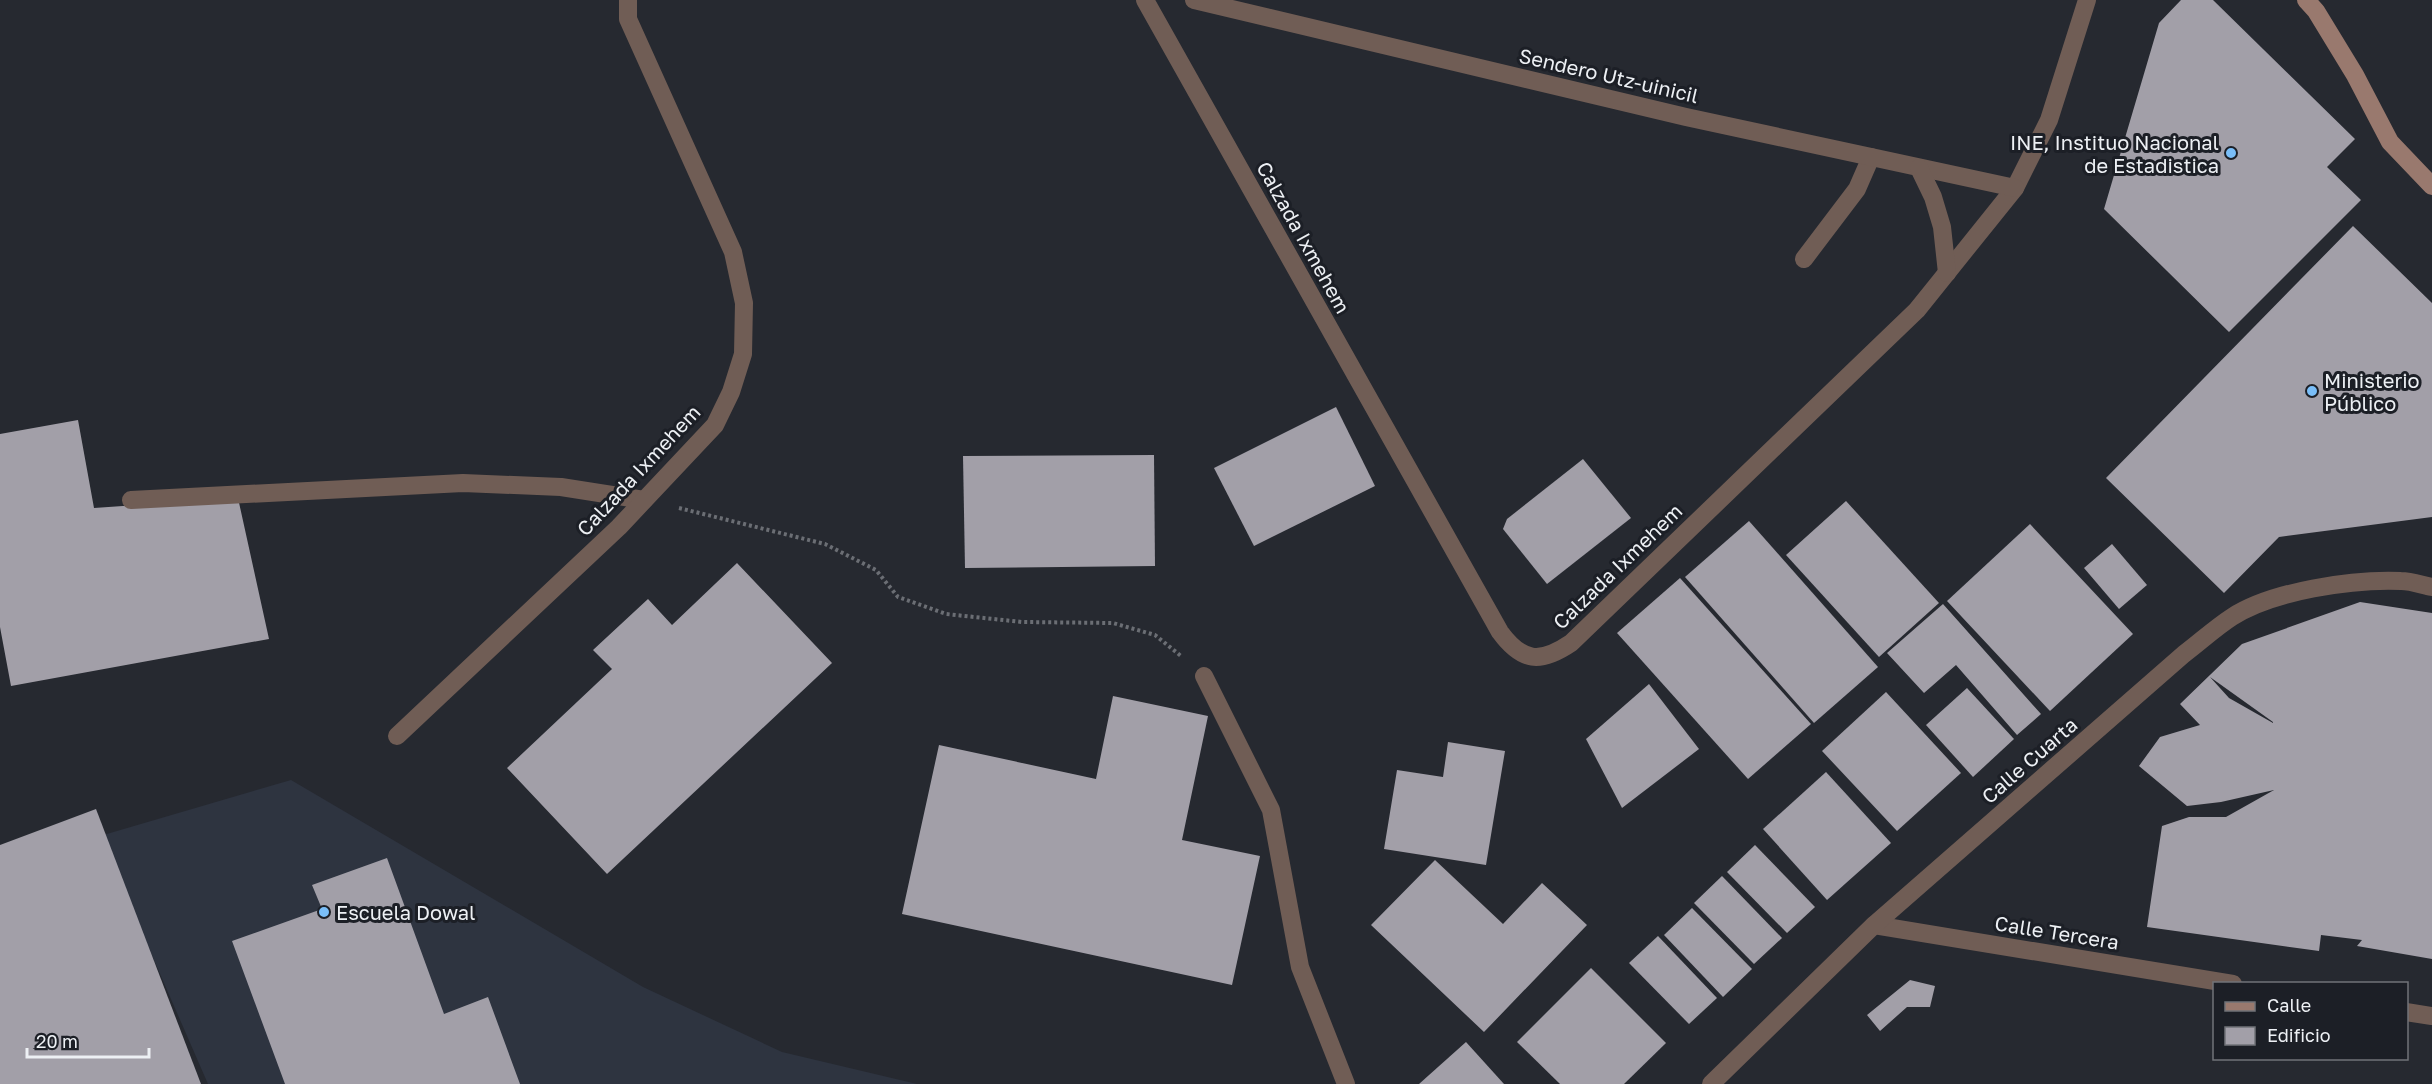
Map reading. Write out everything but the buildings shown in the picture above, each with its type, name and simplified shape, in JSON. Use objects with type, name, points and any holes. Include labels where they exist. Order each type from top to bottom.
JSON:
[{"type":"street","name":"Calzada Ixmehem","points":[[397,736],[619,528],[715,425],[731,393],[743,354],[744,303],[733,252],[628,19],[628,0]]},
{"type":"street","name":"Calzada Ixmehem","points":[[1145,0],[1500,632],[1511,647],[1532,657],[1547,657],[1572,643],[1917,310],[2014,188],[2049,120],[2087,0]]},
{"type":"street","name":"Sendero Utz-uinicil","points":[[1194,0],[1686,117],[2014,188]]},
{"type":"street","points":[[2306,0],[2316,11],[2355,75],[2390,142],[2432,186]]},
{"type":"street","points":[[1804,259],[1857,189],[1871,158]]},
{"type":"street","points":[[1919,168],[1933,197],[1942,226],[1947,273]]},
{"type":"street","points":[[130,500],[463,483],[561,487],[644,500]]},
{"type":"street","name":"Calle Cuarta","points":[[1711,1084],[1874,925],[2184,654],[2232,616],[2274,597],[2319,588],[2402,580],[2432,587]]},
{"type":"street","points":[[1204,676],[1271,810],[1300,967],[1346,1084]]},
{"type":"street","name":"Calle Tercera","points":[[1874,925],[2221,982]]},
{"type":"street","points":[[2408,1012],[2432,1016]]},
{"type":"path","points":[[644,500],[825,544],[876,570],[898,597],[946,614],[1022,622],[1113,623],[1155,635],[1204,676]]},
{"type":"shaded area","name":"Escuela Dowal","points":[[291,780],[643,987],[782,1052],[917,1084],[208,1084],[100,836]]},
{"type":"place","name":"INE, Instituo Nacional de Estadistica","points":[[2231,153]]},
{"type":"place","name":"Ministerio Público","points":[[2312,391]]},
{"type":"place","name":"Escuela Dowal","points":[[324,912]]}]
